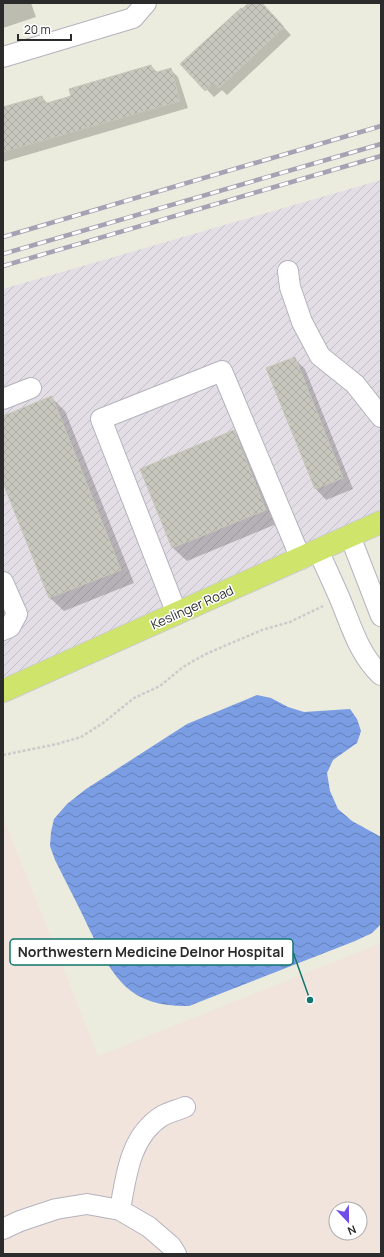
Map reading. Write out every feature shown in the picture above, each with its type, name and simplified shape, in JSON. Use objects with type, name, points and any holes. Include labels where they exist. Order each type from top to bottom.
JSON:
[{"type":"main road","name":"Keslinger Road","points":[[3,691],[381,522]]},
{"type":"street","points":[[3,57],[133,18],[146,3]]},
{"type":"street","points":[[288,271],[290,287],[302,322],[320,356],[355,384],[381,417]]},
{"type":"street","points":[[177,614],[102,420],[222,371],[310,555],[340,598],[358,643],[374,668],[381,675]]},
{"type":"street","points":[[3,399],[31,388]]},
{"type":"street","points":[[350,536],[381,616]]},
{"type":"street","points":[[3,582],[17,614],[10,627],[3,630]]},
{"type":"street","points":[[120,1210],[129,1163],[142,1134],[163,1116],[185,1107]]},
{"type":"street","points":[[3,1229],[20,1221],[56,1209],[87,1204],[120,1210],[149,1227],[171,1246],[176,1254]]},
{"type":"path","points":[[3,755],[57,744],[80,737],[103,723],[134,698],[160,686],[183,667],[208,653],[262,630],[290,622],[340,598]]},
{"type":"shaded area","points":[[381,180],[381,511],[3,678],[3,289]]},
{"type":"shaded area","points":[[3,817],[98,1056],[381,943],[381,1254],[3,1254]]},
{"type":"water","points":[[257,695],[271,698],[288,707],[304,712],[350,709],[357,719],[361,731],[357,743],[333,760],[327,773],[330,791],[338,809],[352,821],[381,837],[381,924],[372,933],[355,941],[189,1006],[166,1005],[144,999],[124,985],[111,969],[55,860],[50,846],[54,819],[67,804],[86,789],[187,724]]},
{"type":"building","points":[[249,3],[262,3],[284,27],[219,88],[214,83],[205,91],[180,64],[241,8],[243,9]]},
{"type":"building","points":[[151,65],[154,73],[171,68],[180,101],[3,152],[3,107],[42,96],[44,104],[71,96],[69,89]]},
{"type":"building","points":[[295,357],[343,478],[315,489],[266,368]]},
{"type":"building","points":[[52,396],[121,570],[49,598],[3,483],[3,416]]},
{"type":"building","points":[[234,430],[266,510],[172,548],[140,469]]},
{"type":"railway","points":[[3,237],[381,126]]},
{"type":"railway","points":[[3,254],[381,144]]},
{"type":"railway","points":[[3,266],[381,156]]},
{"type":"place","name":"Northwestern Medicine Delnor Hospital","points":[[310,1000]]}]
